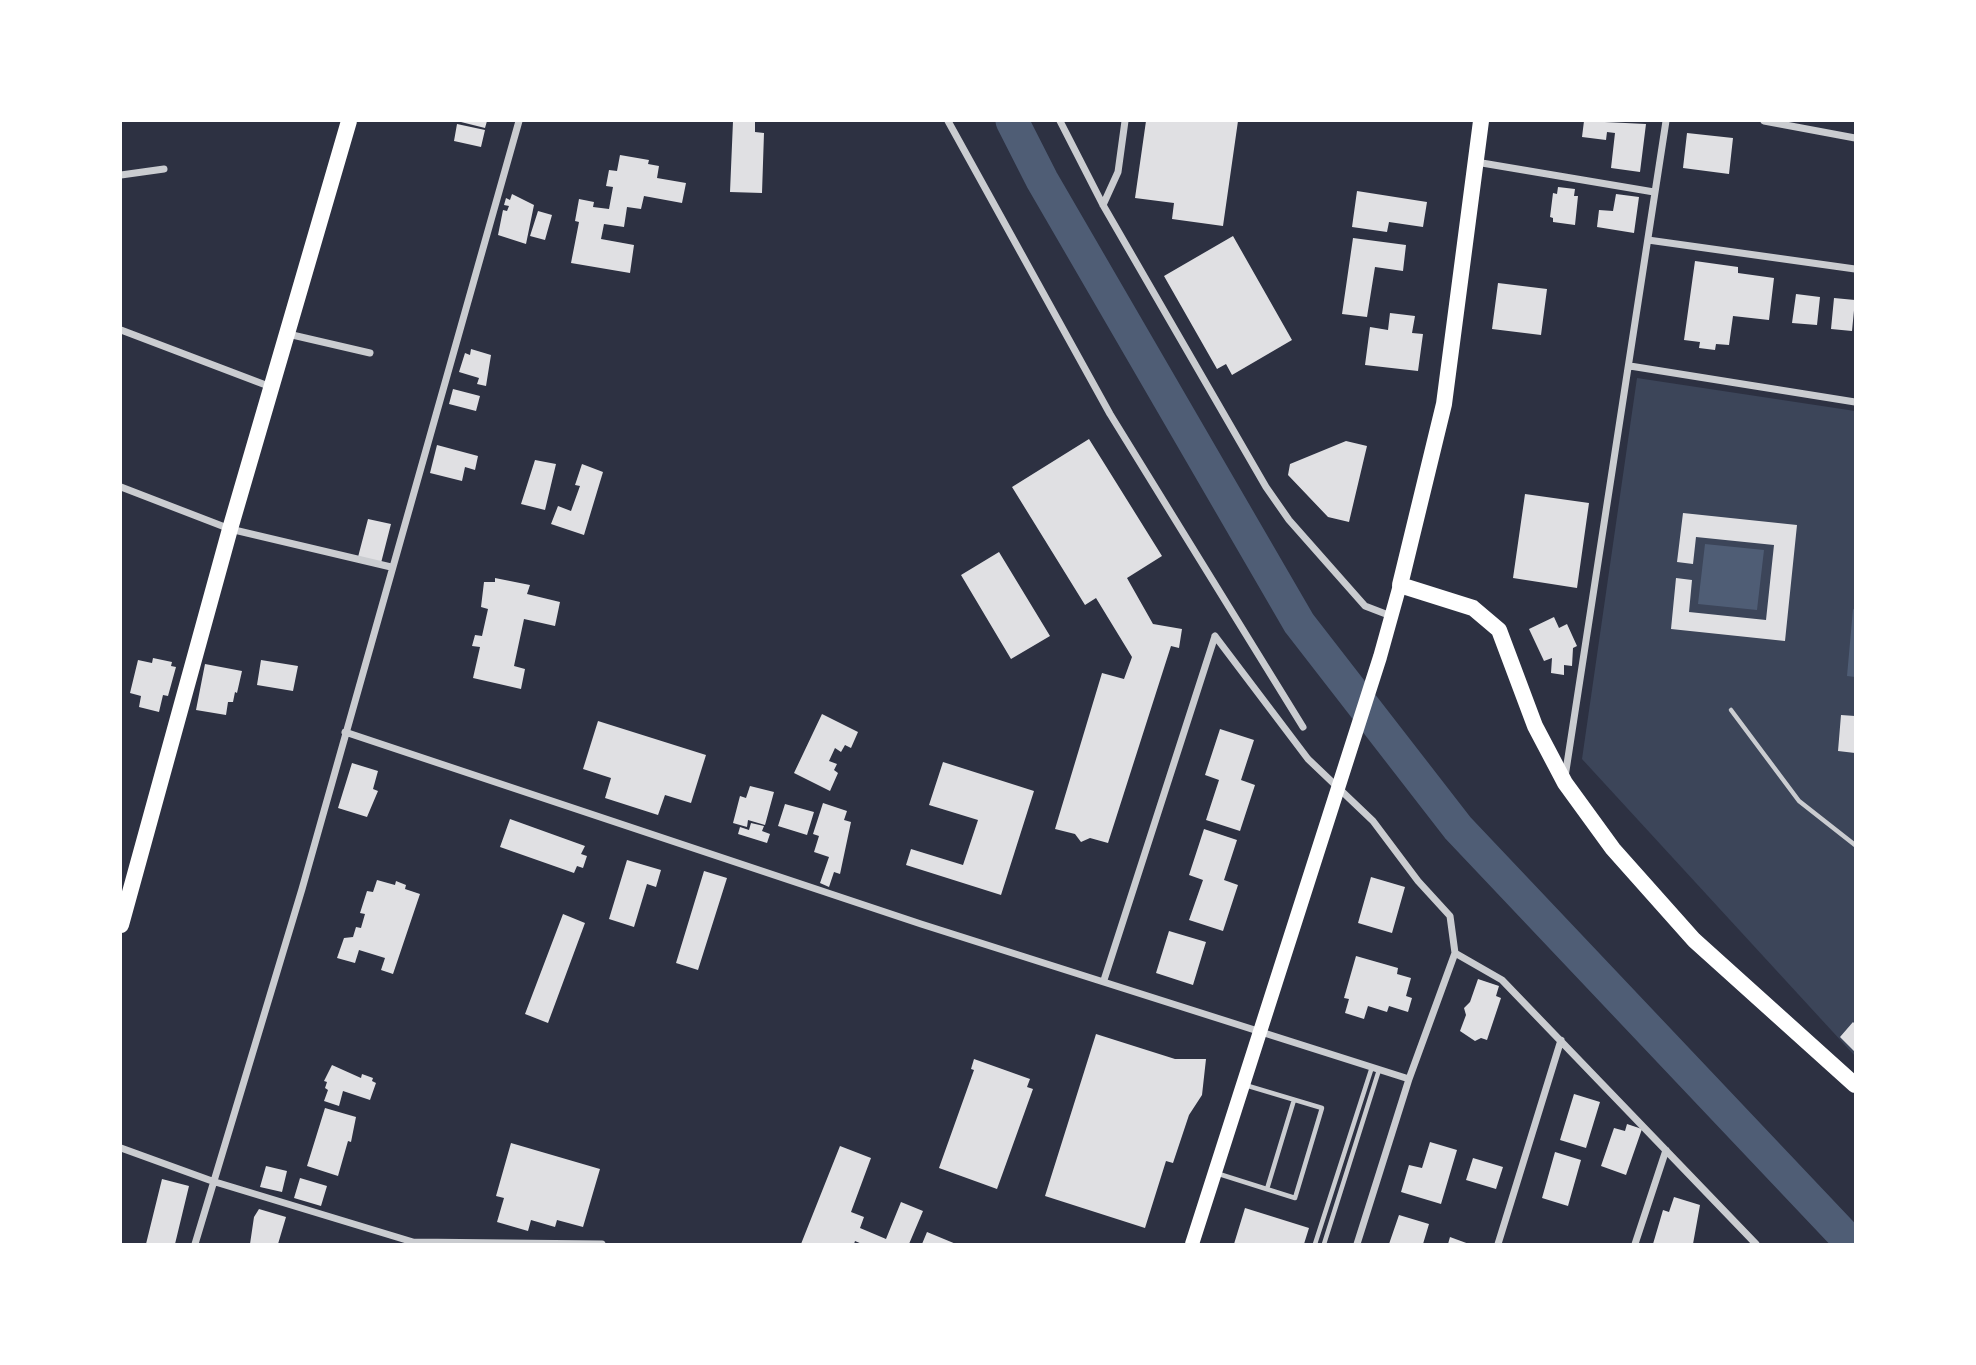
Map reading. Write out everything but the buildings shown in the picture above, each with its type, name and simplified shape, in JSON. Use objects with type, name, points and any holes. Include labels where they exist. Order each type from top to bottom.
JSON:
[{"type":"main road","points":[[121,925],[230,529],[349,121]]},
{"type":"main road","points":[[1192,1244],[1339,786],[1346,756],[1380,657],[1400,585],[1444,404],[1481,121]]},
{"type":"main road","points":[[1400,585],[1473,608],[1499,630],[1535,726],[1564,783],[1613,849],[1694,940],[1855,1085]]},
{"type":"street","points":[[195,1244],[302,888],[519,121]]},
{"type":"street","points":[[948,121],[1110,414],[1303,727]]},
{"type":"street","points":[[1059,121],[1103,205],[1247,455],[1289,520],[1365,606],[1391,616]]},
{"type":"street","points":[[1103,205],[1118,172],[1125,121]]},
{"type":"street","points":[[1564,783],[1630,366],[1665,121]]},
{"type":"street","points":[[1764,121],[1855,138]]},
{"type":"street","points":[[1476,162],[1654,192]]},
{"type":"street","points":[[121,175],[164,169]]},
{"type":"street","points":[[1648,240],[1855,269]]},
{"type":"street","points":[[121,330],[272,387]]},
{"type":"street","points":[[288,334],[370,354]]},
{"type":"street","points":[[1630,366],[1855,402]]},
{"type":"street","points":[[121,487],[230,529],[391,568]]},
{"type":"street","points":[[1104,980],[1215,636],[1308,760],[1339,786],[1373,821],[1418,881],[1450,916],[1455,953],[1409,1079],[1357,1244]]},
{"type":"street","points":[[345,732],[908,920],[1104,980],[1409,1079]]},
{"type":"street","points":[[1455,953],[1503,980],[1756,1244]]},
{"type":"street","points":[[1498,1244],[1561,1040]]},
{"type":"street","points":[[121,1148],[212,1181],[412,1243],[602,1244]]},
{"type":"street","points":[[1635,1244],[1666,1150]]},
{"type":"lane","points":[[1731,710],[1799,801],[1855,845]]},
{"type":"lane","points":[[1315,1244],[1352,1129],[1376,1068]]},
{"type":"lane","points":[[1324,1244],[1360,1131],[1376,1068]]},
{"type":"lane","points":[[1214,1173],[1295,1198],[1322,1108],[1242,1084]]},
{"type":"lane","points":[[1267,1189],[1294,1100]]},
{"type":"shaded area","points":[[1637,378],[1855,411],[1855,1056],[1582,759]]},
{"type":"shaded area","points":[[1705,544],[1764,550],[1757,610],[1698,604]]},
{"type":"shaded area","points":[[1853,609],[1855,610],[1855,677],[1847,676]]},
{"type":"waterway","points":[[1012,121],[1042,180],[1299,623],[1458,828],[1852,1244]]}]
